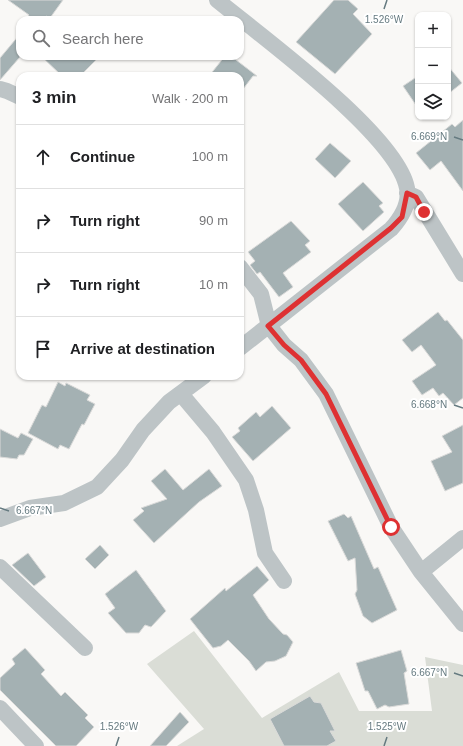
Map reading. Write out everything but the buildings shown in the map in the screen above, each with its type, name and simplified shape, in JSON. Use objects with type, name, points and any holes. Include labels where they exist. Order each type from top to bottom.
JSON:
[{"type":"street","points":[[217,0],[237,16]]},
{"type":"street","points":[[244,22],[327,89],[368,130],[387,152],[402,174],[407,193],[402,217],[391,228],[244,345]]},
{"type":"street","points":[[0,89],[16,95]]},
{"type":"street","points":[[407,193],[416,197],[463,274]]},
{"type":"street","points":[[244,272],[261,294],[268,326],[284,345],[301,360],[326,394],[391,527],[421,572],[463,624]]},
{"type":"street","points":[[0,519],[30,508],[64,503],[97,487],[122,460],[143,430],[168,402],[199,380]]},
{"type":"street","points":[[181,394],[213,432],[246,480],[256,510],[265,553],[284,581]]},
{"type":"street","points":[[421,572],[463,538]]},
{"type":"street","points":[[0,567],[85,648]]},
{"type":"street","points":[[0,708],[36,746]]},
{"type":"shaded area","points":[[194,631],[262,718],[339,672],[359,711],[432,711],[425,657],[463,665],[463,746],[177,746],[204,729],[147,664]]},
{"type":"route","points":[[391,527],[326,394],[301,360],[284,345],[268,326],[391,228],[402,217],[407,193],[416,197],[424,212]]}]
